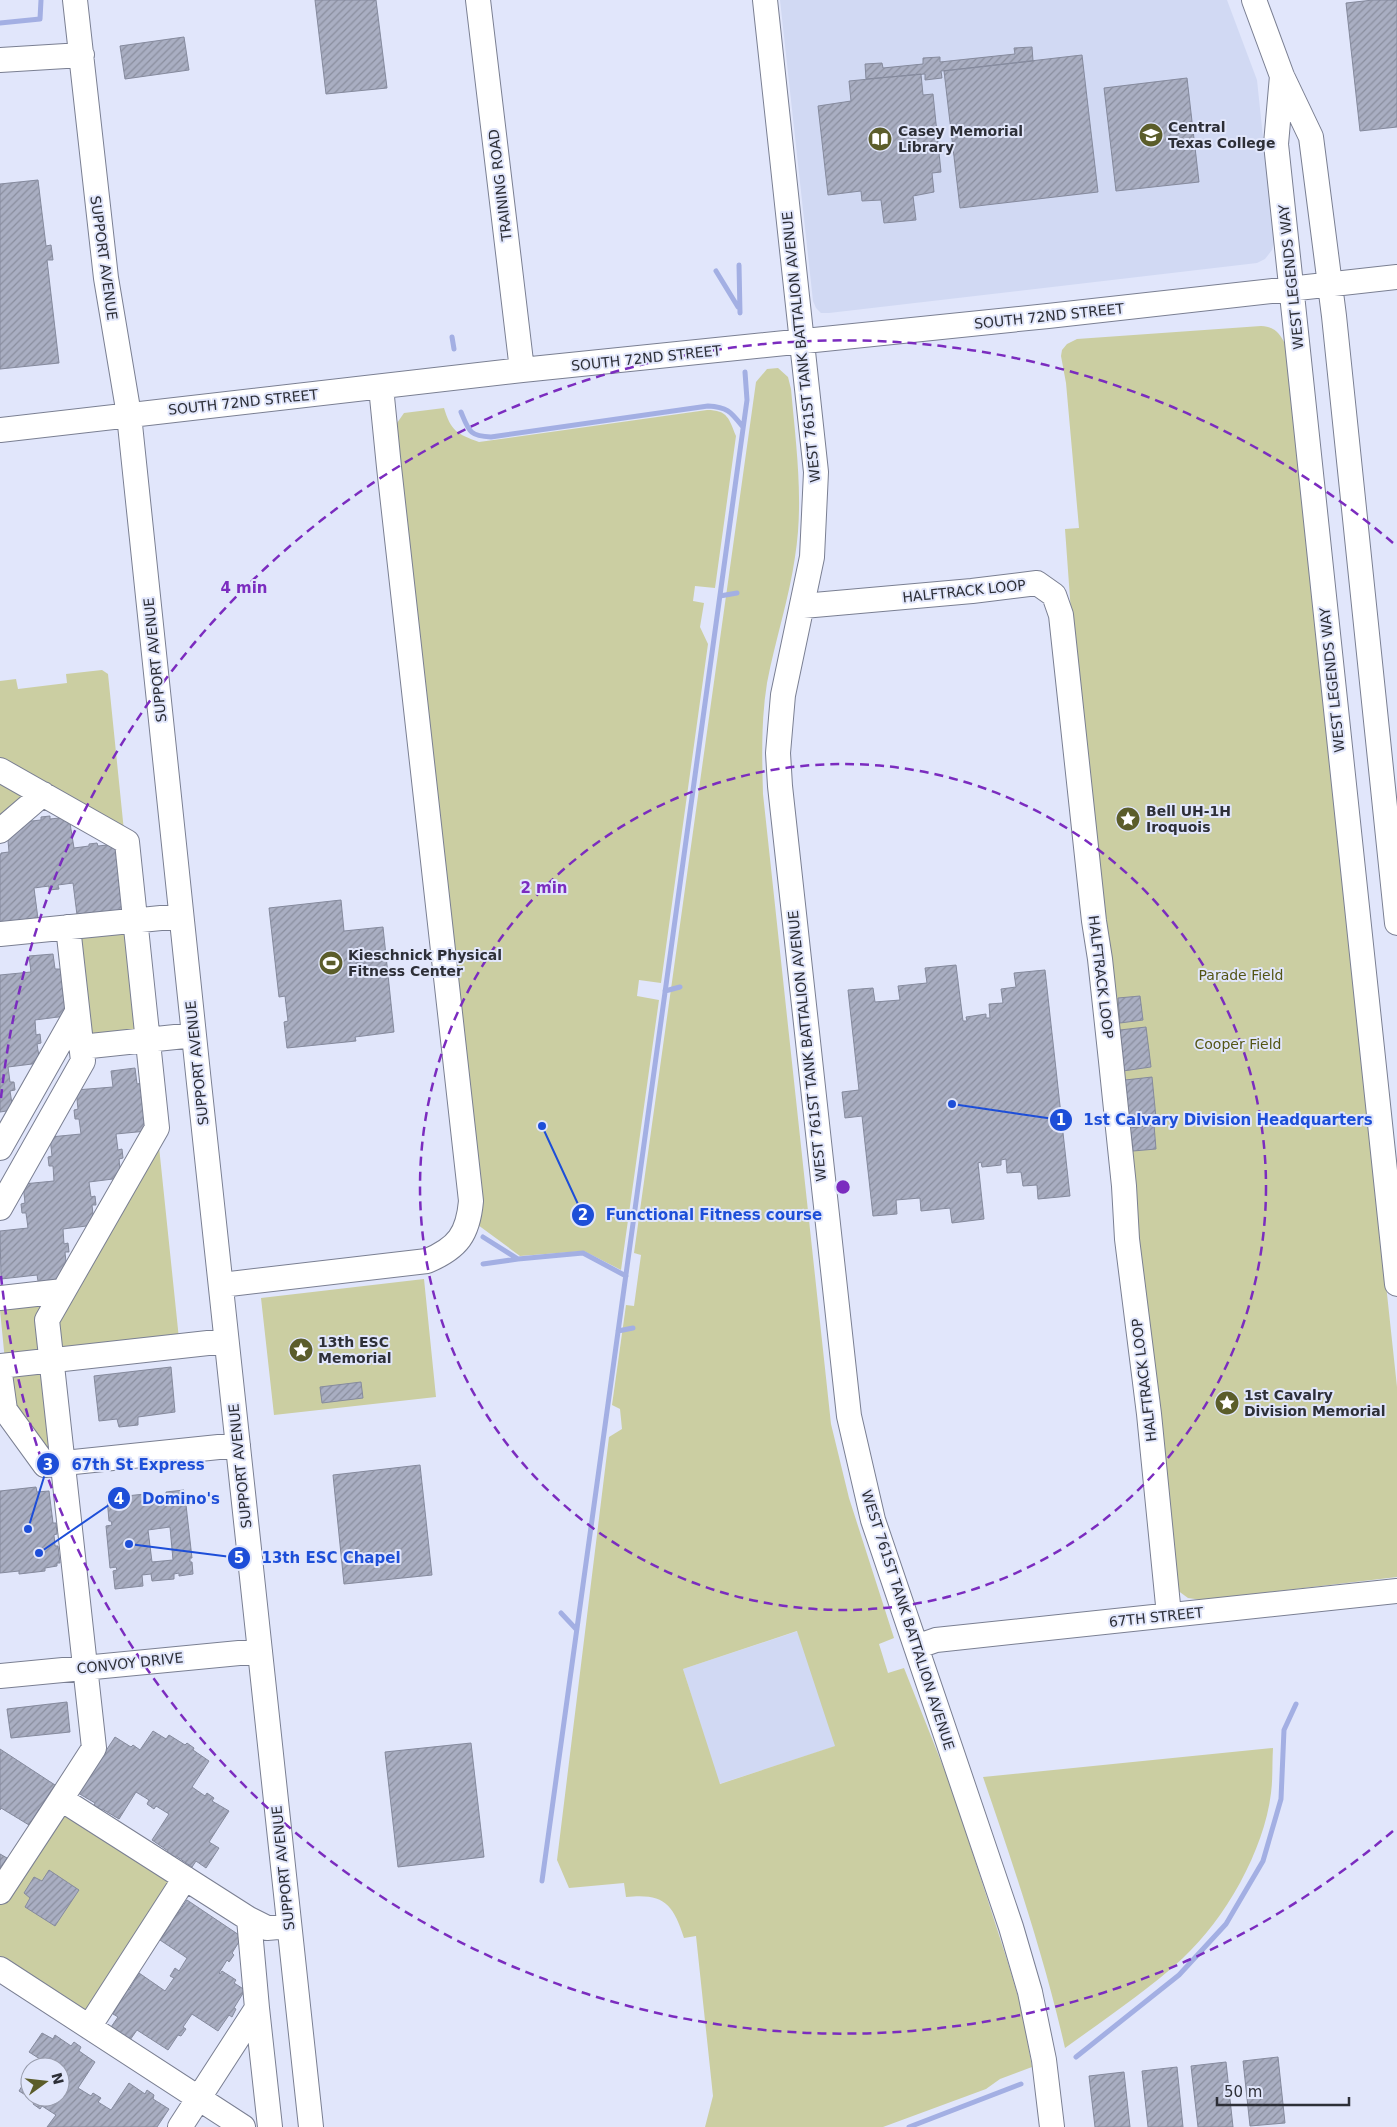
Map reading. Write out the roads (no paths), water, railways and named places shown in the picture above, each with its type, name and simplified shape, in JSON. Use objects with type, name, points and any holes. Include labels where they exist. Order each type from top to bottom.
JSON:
[{"type":"street","name":"SUPPORT AVENUE","points":[[76,0],[106,278],[129,415],[311,2127]]},
{"type":"street","name":"TRAINING ROAD","points":[[478,0],[522,370]]},
{"type":"street","name":"WEST 761ST TANK BATTALION AVENUE","points":[[765,0],[816,472],[812,557],[783,695],[778,753],[797,952],[849,1416],[873,1520],[1011,1927],[1030,1992],[1044,2060],[1052,2127]]},
{"type":"street","name":"WEST LEGENDS WAY","points":[[1254,0],[1282,76],[1311,137],[1330,284],[1397,921]]},
{"type":"street","points":[[0,60],[82,54]]},
{"type":"street","name":"WEST LEGENDS WAY","points":[[1282,76],[1276,144],[1397,1284]]},
{"type":"street","name":"SOUTH 72ND STREET","points":[[0,430],[522,370],[1048,316],[1397,276]]},
{"type":"street","points":[[221,1285],[427,1261],[456,1245],[470,1218],[471,1201],[381,387]]},
{"type":"street","name":"HALFTRACK LOOP","points":[[803,606],[972,591],[1037,583],[1054,595],[1061,615],[1094,921],[1100,959],[1124,1186],[1127,1239],[1169,1615]]},
{"type":"street","points":[[0,770],[127,842],[157,1128],[47,1320],[94,1748],[0,1892]]},
{"type":"street","points":[[0,831],[43,794]]},
{"type":"street","points":[[0,934],[181,916]]},
{"type":"street","points":[[0,1208],[83,1061],[68,927]]},
{"type":"street","points":[[0,1148],[77,1012]]},
{"type":"street","points":[[81,1047],[194,1035]]},
{"type":"street","points":[[0,1298],[63,1291]]},
{"type":"street","points":[[0,1366],[226,1341]]},
{"type":"street","points":[[0,1374],[5,1410],[45,1465],[238,1445]]},
{"type":"street","name":"67TH STREET","points":[[916,1648],[936,1640],[1397,1591]]},
{"type":"street","name":"CONVOY DRIVE","points":[[0,1676],[260,1650]]},
{"type":"street","points":[[61,1799],[249,1919],[267,1928],[289,1926]]},
{"type":"street","points":[[89,2027],[185,1878]]},
{"type":"street","points":[[249,1919],[270,2127]]},
{"type":"street","points":[[2,1976],[89,2027],[243,2127]]},
{"type":"street","points":[[180,2127],[257,2008]]},
{"type":"waterway","points":[[0,23],[40,19],[41,0]]},
{"type":"waterway","points":[[739,265],[740,313]]},
{"type":"waterway","points":[[716,271],[738,307]]},
{"type":"waterway","points":[[452,337],[454,349]]},
{"type":"waterway","points":[[542,1881],[747,400],[745,372]]},
{"type":"waterway","points":[[461,412],[468,428],[474,434],[491,437],[708,406],[725,409],[743,427]]},
{"type":"waterway","points":[[720,596],[737,593]]},
{"type":"waterway","points":[[665,991],[680,987]]},
{"type":"waterway","points":[[483,1237],[518,1259],[583,1253],[626,1276]]},
{"type":"waterway","points":[[483,1264],[518,1259]]},
{"type":"waterway","points":[[618,1331],[633,1328]]},
{"type":"waterway","points":[[561,1613],[576,1629]]},
{"type":"waterway","points":[[1076,2057],[1179,1975],[1226,1924],[1263,1861],[1281,1799],[1284,1730],[1296,1704]]},
{"type":"waterway","points":[[909,2127],[1021,2084]]},
{"type":"place","name":"Central Texas College","points":[[1151,135]]},
{"type":"place","name":"Casey Memorial Library","points":[[880,139]]},
{"type":"place","name":"Bell UH-1H Iroquois","points":[[1128,819]]},
{"type":"place","name":"Kieschnick Physical Fitness Center","points":[[331,963]]},
{"type":"place","name":"1st Calvary Division Headquarters","points":[[952,1104]]},
{"type":"place","name":"Functional Fitness course","points":[[542,1126]]},
{"type":"place","name":"13th ESC Memorial","points":[[301,1350]]},
{"type":"place","name":"1st Cavalry Division Memorial","points":[[1227,1403]]},
{"type":"place","name":"67th St Express","points":[[28,1529]]},
{"type":"place","name":"13th ESC Chapel","points":[[129,1544]]},
{"type":"place","name":"Domino's","points":[[39,1553]]},
{"type":"park label","name":"Parade Field","points":[[1241,975]]},
{"type":"park label","name":"Cooper Field","points":[[1238,1044]]}]
